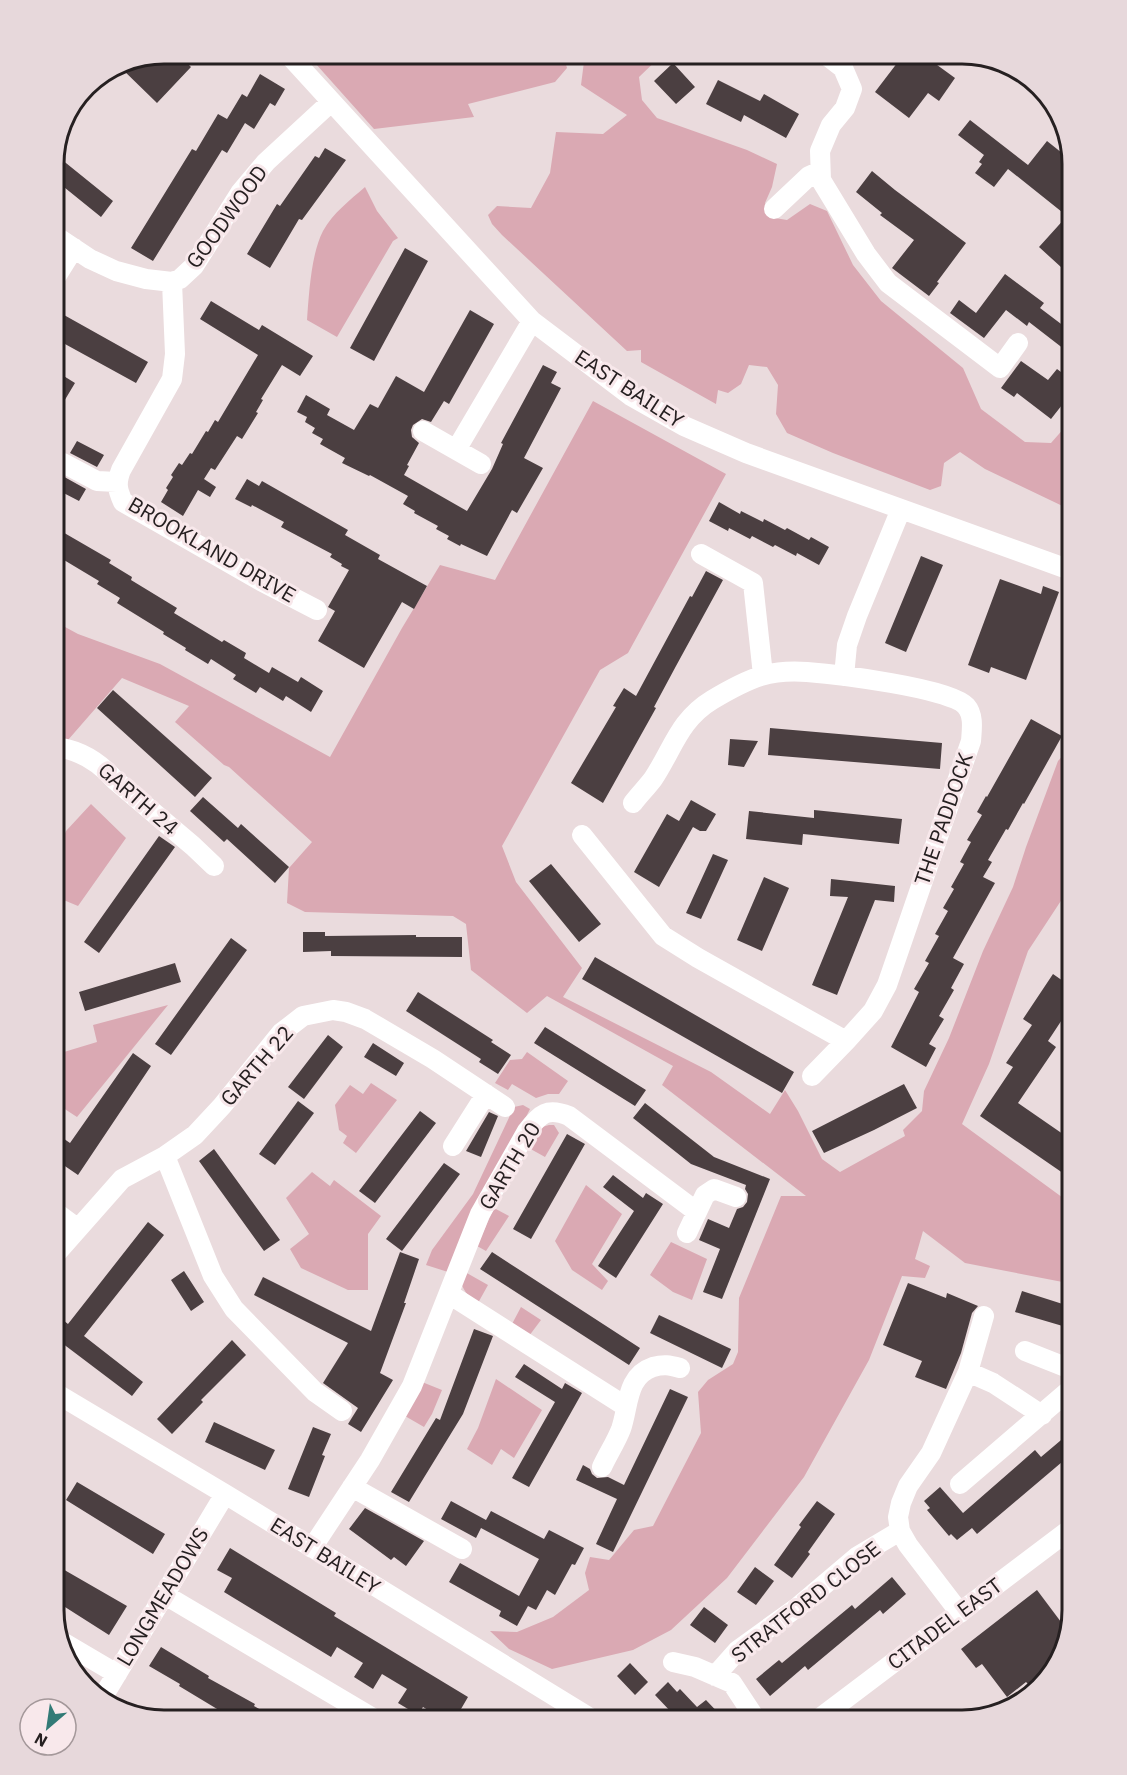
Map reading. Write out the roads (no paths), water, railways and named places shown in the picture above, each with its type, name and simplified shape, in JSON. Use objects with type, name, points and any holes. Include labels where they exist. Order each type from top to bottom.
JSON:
[{"type":"street","name":"EAST BAILEY","points":[[297,64],[532,321],[631,396],[684,426],[746,453],[1062,567]]},
{"type":"street","points":[[838,65],[843,69],[852,89],[845,108],[831,125],[819,151],[821,180],[866,254],[888,283],[1000,368],[1018,343]]},
{"type":"street","name":"GOODWOOD","points":[[65,242],[90,259],[116,271],[146,279],[172,282],[180,279],[194,266],[240,193],[266,162],[331,102]]},
{"type":"street","points":[[774,209],[809,176],[820,171]]},
{"type":"street","points":[[65,263],[74,248]]},
{"type":"street","name":"BROOKLAND DRIVE","points":[[172,282],[175,354],[172,379],[117,482],[123,502],[261,581],[317,610]]},
{"type":"street","points":[[456,450],[532,321]]},
{"type":"street","points":[[423,431],[481,464]]},
{"type":"street","name":"BROOKLAND DRIVE","points":[[65,464],[98,481],[117,482]]},
{"type":"street","points":[[844,676],[847,645],[901,508]]},
{"type":"street","points":[[701,554],[753,582],[763,675]]},
{"type":"street","name":"THE PADDOCK","points":[[633,803],[653,779],[673,741],[687,721],[710,701],[763,675],[804,672],[844,676],[954,697],[966,706],[972,723],[971,741],[887,985],[873,1011],[812,1076]]},
{"type":"street","name":"GARTH 24","points":[[65,748],[104,768],[214,866]]},
{"type":"street","points":[[582,835],[663,936],[846,1041]]},
{"type":"street","name":"GARTH 22","points":[[64,1244],[122,1179],[165,1156],[195,1135],[222,1106],[281,1033],[303,1016],[333,1010],[365,1019],[434,1059],[505,1107]]},
{"type":"street","points":[[453,1146],[486,1094]]},
{"type":"street","name":"GARTH 20","points":[[312,1548],[352,1487],[412,1386],[480,1214],[536,1119],[552,1111],[569,1116],[698,1212]]},
{"type":"street","points":[[165,1156],[213,1276],[234,1309],[315,1392],[342,1411]]},
{"type":"street","points":[[687,1233],[705,1195],[714,1189],[736,1197]]},
{"type":"street","points":[[64,1219],[77,1228]]},
{"type":"street","points":[[449,1294],[625,1406]]},
{"type":"street","name":"STRATFORD CLOSE","points":[[960,1613],[900,1531],[898,1517],[905,1494],[931,1453],[968,1372],[984,1316]]},
{"type":"street","points":[[1025,1352],[1062,1366]]},
{"type":"street","points":[[602,1467],[621,1428],[625,1406],[634,1381],[645,1370],[665,1363],[680,1368]]},
{"type":"street","points":[[968,1372],[993,1383],[1042,1415]]},
{"type":"street","points":[[960,1484],[1062,1397]]},
{"type":"street","name":"EAST BAILEY","points":[[64,1398],[577,1710]]},
{"type":"street","points":[[352,1487],[462,1549]]},
{"type":"street","name":"LONGMEADOWS","points":[[106,1692],[225,1494]]},
{"type":"street","name":"STRATFORD CLOSE","points":[[715,1676],[738,1650],[799,1606],[858,1556],[900,1531]]},
{"type":"street","name":"CITADEL EAST","points":[[831,1710],[1062,1535]]},
{"type":"street","points":[[165,1595],[359,1710]]},
{"type":"street","points":[[72,1648],[117,1674]]},
{"type":"street","name":"STRATFORD CLOSE","points":[[673,1662],[695,1667],[732,1683],[750,1710]]}]
